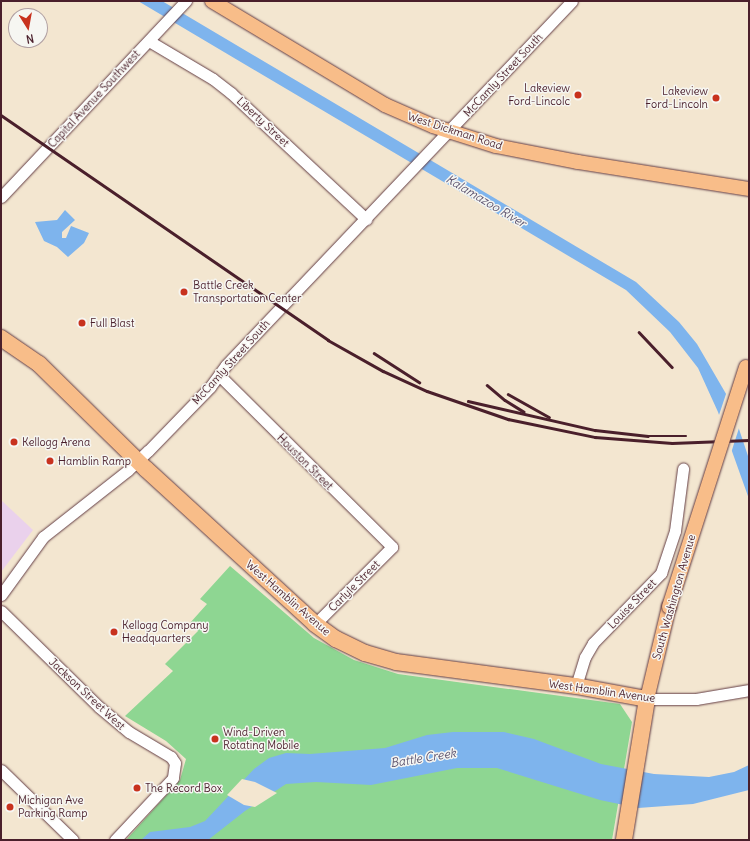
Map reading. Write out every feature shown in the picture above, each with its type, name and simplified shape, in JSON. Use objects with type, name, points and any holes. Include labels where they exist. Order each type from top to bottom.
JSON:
[{"type":"highway","name":"West Hamblin Avenue","points":[[1,338],[39,364],[138,461],[315,624],[336,639],[365,653],[396,662],[576,686],[647,699]]},
{"type":"highway","name":"South Washington Avenue","points":[[624,840],[647,699]]},
{"type":"main road","name":"West Dickman Road","points":[[212,1],[385,105],[449,131],[496,146],[578,162],[749,189]]},
{"type":"main road","name":"South Washington Avenue","points":[[647,699],[669,607],[748,364]]},
{"type":"street","name":"McCamly Street South","points":[[1,595],[31,551],[50,530],[138,461],[220,376],[226,365],[433,150],[449,131],[572,1]]},
{"type":"street","name":"Capital Avenue Southwest","points":[[1,197],[184,4]]},
{"type":"street","name":"Liberty Street","points":[[149,41],[213,79],[231,93],[366,219]]},
{"type":"street","name":"Houston Street","points":[[220,376],[389,543]]},
{"type":"street","name":"Louise Street","points":[[576,686],[585,657],[592,643],[661,573],[675,531],[683,469]]},
{"type":"street","name":"Carlyle Street","points":[[315,624],[389,543]]},
{"type":"street","name":"Jackson Street West","points":[[1,611],[99,707],[124,728],[171,757],[176,769],[173,778],[115,840]]},
{"type":"street","name":"West Hamblin Avenue","points":[[647,699],[696,699],[749,690]]},
{"type":"street","points":[[1,770],[73,840]]},
{"type":"shaded area","points":[[1,500],[33,530],[1,572]]},
{"type":"green space","points":[[230,566],[314,638],[354,660],[398,674],[620,704],[632,722],[612,840],[126,840],[180,780],[186,759],[166,741],[125,716],[173,671],[165,664],[198,631],[190,623],[207,604],[200,599]]},
{"type":"water","name":"Kalamazoo River","points":[[138,1],[162,1],[636,282],[679,322],[697,344],[729,399],[749,459],[749,499],[718,412],[698,368],[670,332],[626,290]]},
{"type":"water","points":[[65,210],[75,220],[62,232],[62,238],[66,238],[71,226],[89,233],[84,243],[68,257],[57,247],[44,241],[35,222],[57,220]]},
{"type":"water","name":"Battle Creek","points":[[453,732],[504,732],[534,739],[601,764],[654,774],[709,777],[734,772],[749,765],[749,790],[693,804],[638,808],[600,800],[497,768],[457,768],[371,785],[316,782],[286,784],[245,811],[208,840],[141,840],[150,832],[190,827],[205,821],[254,769],[269,758],[286,753],[310,754],[385,748],[427,735]]},
{"type":"pier","points":[[727,391],[740,425],[731,453],[718,418]]},
{"type":"pier","points":[[242,779],[255,782],[277,793],[255,807],[244,805],[227,795]]},
{"type":"railway","points":[[1,115],[328,340],[383,371],[427,391],[508,419],[595,437],[672,443],[749,440]]},
{"type":"railway","points":[[639,332],[672,367]]},
{"type":"railway","points":[[374,353],[419,382]]},
{"type":"railway","points":[[487,385],[505,400],[524,412]]},
{"type":"railway","points":[[508,394],[549,417]]},
{"type":"railway","points":[[468,401],[595,430],[648,436],[686,436]]},
{"type":"place","name":"Lakeview Ford-Lincolc","points":[[578,95]]},
{"type":"place","name":"Lakeview Ford-Lincoln","points":[[716,98]]},
{"type":"place","name":"Battle Creek Transportation Center","points":[[184,292]]},
{"type":"place","name":"Full Blast","points":[[82,323]]},
{"type":"place","name":"Kellogg Arena","points":[[14,442]]},
{"type":"place","name":"Hamblin Ramp","points":[[50,461]]},
{"type":"place","name":"Kellogg Company Headquarters","points":[[114,632]]},
{"type":"place","name":"Wind-Driven Rotating Mobile","points":[[215,739]]},
{"type":"place","name":"The Record Box","points":[[137,788]]},
{"type":"place","name":"Michigan Ave Parking Ramp","points":[[10,807]]}]
